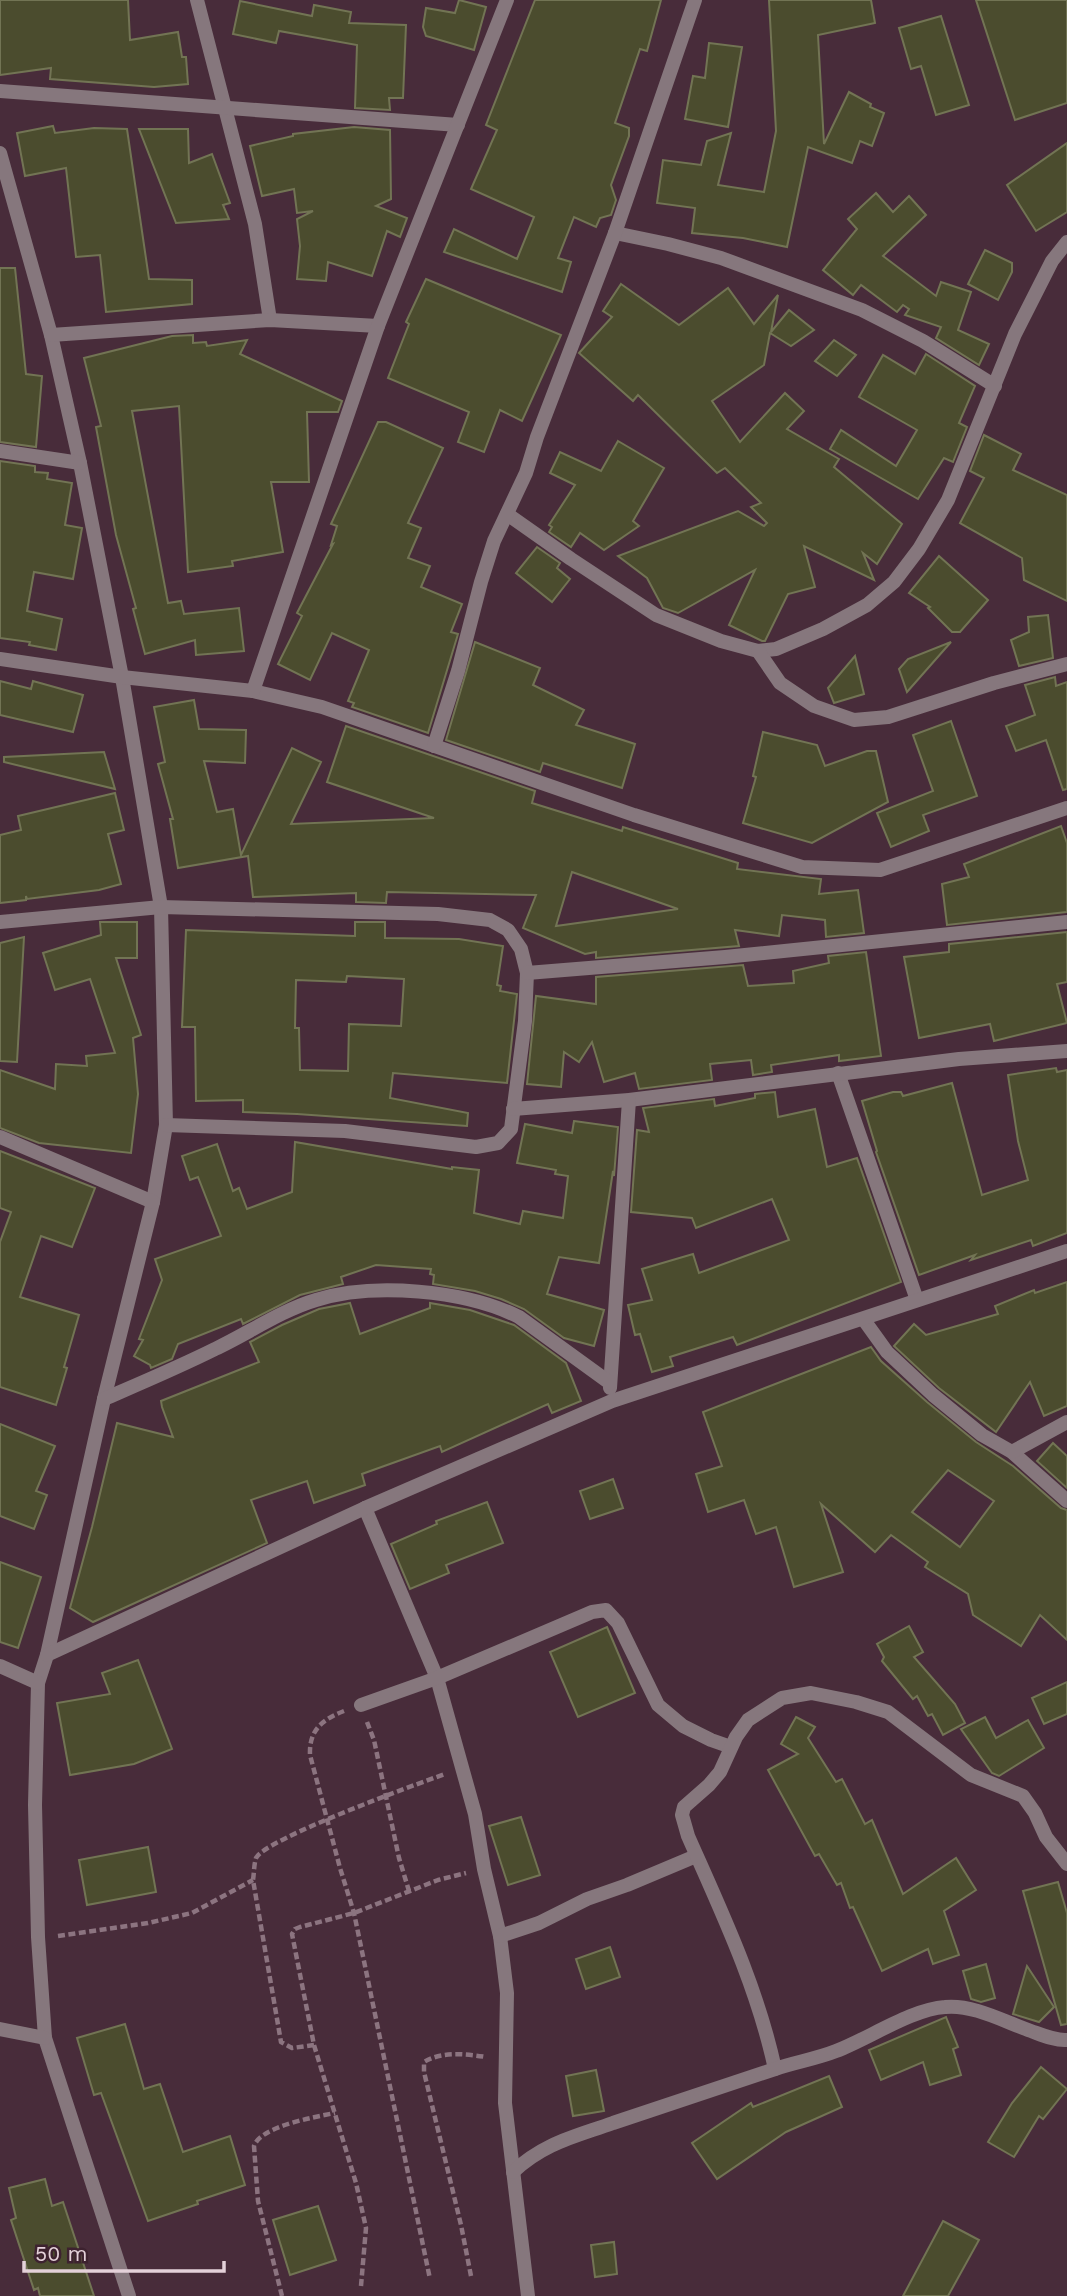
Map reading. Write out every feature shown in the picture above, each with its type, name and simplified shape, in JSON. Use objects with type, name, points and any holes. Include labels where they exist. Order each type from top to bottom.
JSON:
[{"type":"street","points":[[197,0],[254,224],[270,320]]},
{"type":"street","points":[[253,691],[378,326],[507,0]]},
{"type":"street","points":[[434,746],[494,541],[526,472],[615,233],[695,0]]},
{"type":"street","points":[[0,91],[458,125]]},
{"type":"street","points":[[0,153],[51,335],[79,463],[122,677],[161,906],[166,1125],[153,1202],[104,1399],[47,1655],[38,1683],[35,1805],[38,1937],[45,2038],[129,2296]]},
{"type":"street","points":[[615,233],[721,258],[852,306],[923,341],[995,386]]},
{"type":"street","points":[[507,514],[656,615],[721,641],[758,651],[776,649],[823,629],[867,605],[894,582],[919,549],[948,500],[1015,334],[1052,261],[1067,242]]},
{"type":"street","points":[[51,335],[270,320],[378,326]]},
{"type":"street","points":[[0,451],[79,463]]},
{"type":"street","points":[[758,651],[780,683],[814,706],[853,720],[900,714],[994,683],[1067,664]]},
{"type":"street","points":[[0,659],[122,677],[253,691],[322,707],[634,815],[802,867],[880,870],[1067,808]]},
{"type":"street","points":[[0,922],[161,906],[438,914],[491,920],[508,930],[521,949],[527,972],[525,1020],[511,1129],[498,1143],[476,1147],[345,1131],[166,1125]]},
{"type":"street","points":[[527,972],[738,956],[1067,922]]},
{"type":"street","points":[[513,1109],[629,1100],[959,1059],[1067,1051]]},
{"type":"street","points":[[838,1073],[917,1300]]},
{"type":"street","points":[[612,1401],[610,1383],[629,1100]]},
{"type":"street","points":[[0,1137],[153,1202]]},
{"type":"street","points":[[47,1655],[365,1508],[612,1401],[1067,1251]]},
{"type":"street","points":[[104,1399],[315,1300],[357,1292],[398,1290],[448,1296],[506,1310],[610,1383]]},
{"type":"street","points":[[864,1320],[887,1352],[943,1405],[982,1435],[1012,1452],[1067,1501]]},
{"type":"street","points":[[1012,1452],[1067,1422]]},
{"type":"street","points":[[365,1508],[437,1678],[475,1814],[484,1869],[500,1936],[508,1993],[505,2103],[528,2296]]},
{"type":"street","points":[[361,1705],[437,1678],[592,1612],[606,1610],[618,1623],[658,1706],[683,1726],[731,1747]]},
{"type":"street","points":[[0,1665],[38,1683]]},
{"type":"street","points":[[775,2069],[764,2019],[746,1966],[696,1856],[682,1815],[684,1807],[720,1772],[731,1747],[748,1720],[782,1698],[811,1693],[888,1712],[971,1775],[1023,1796],[1035,1813],[1046,1837],[1067,1864]]},
{"type":"street","points":[[500,1936],[539,1923],[587,1899],[696,1856]]},
{"type":"street","points":[[513,2172],[545,2147],[775,2069],[836,2052],[895,2024],[942,2007],[973,2010],[1044,2036],[1067,2040]]},
{"type":"street","points":[[0,2029],[45,2038]]},
{"type":"path","points":[[409,1891],[373,1740],[361,1705],[337,1714],[316,1728],[309,1739],[310,1755],[354,1913],[430,2279]]},
{"type":"path","points":[[314,2045],[292,2048],[281,2042],[253,1880],[256,1858],[265,1849],[327,1819],[443,1774],[463,1770]]},
{"type":"path","points":[[361,2286],[366,2228],[356,2183],[314,2045],[292,1934],[300,1927],[354,1913],[438,1880],[484,1869]]},
{"type":"path","points":[[38,1937],[74,1935],[192,1913],[253,1880]]},
{"type":"path","points":[[471,2276],[424,2072],[424,2062],[432,2057],[452,2054],[507,2059]]},
{"type":"path","points":[[282,2296],[258,2201],[254,2146],[257,2138],[269,2130],[335,2113]]},
{"type":"building","points":[[0,0],[128,0],[130,40],[178,32],[182,57],[186,57],[188,84],[154,87],[50,79],[51,68],[0,75]]},
{"type":"building","points":[[459,0],[486,7],[474,50],[426,36],[423,27],[426,8],[455,13]]},
{"type":"building","points":[[535,0],[661,0],[647,51],[640,49],[615,123],[629,128],[629,136],[611,185],[616,200],[611,215],[600,218],[596,227],[574,217],[558,258],[571,262],[562,292],[444,252],[454,229],[517,259],[534,217],[471,189],[497,130],[486,125]]},
{"type":"building","points":[[769,0],[871,0],[875,23],[818,35],[824,144],[849,92],[884,113],[872,146],[860,141],[852,163],[808,147],[787,247],[743,238],[692,233],[695,208],[657,203],[663,160],[701,165],[707,141],[731,133],[718,185],[764,192],[776,131]]},
{"type":"building","points":[[976,0],[1067,0],[1067,103],[1015,120]]},
{"type":"building","points":[[240,1],[312,16],[314,5],[351,12],[349,23],[406,25],[403,98],[389,98],[390,110],[355,108],[357,45],[279,31],[276,43],[233,34]]},
{"type":"building","points":[[941,16],[969,105],[936,115],[921,66],[911,69],[899,28]]},
{"type":"building","points":[[709,43],[742,47],[728,127],[685,119],[693,76],[705,78]]},
{"type":"building","points":[[53,126],[55,133],[94,128],[127,129],[149,279],[192,280],[192,304],[106,312],[100,255],[76,257],[66,168],[25,176],[17,133]]},
{"type":"building","points":[[354,127],[390,130],[391,199],[376,206],[407,218],[400,237],[387,231],[372,276],[328,262],[326,281],[297,279],[300,246],[297,219],[313,211],[297,213],[294,189],[262,196],[250,146],[293,134]]},
{"type":"building","points":[[139,129],[188,129],[189,163],[212,154],[230,203],[223,205],[229,219],[176,223]]},
{"type":"building","points":[[1067,143],[1067,212],[1036,231],[1007,185]]},
{"type":"building","points":[[876,193],[893,212],[909,196],[926,215],[883,256],[936,296],[941,282],[971,292],[958,330],[989,344],[979,365],[936,338],[941,327],[905,315],[909,309],[903,305],[897,312],[861,285],[853,295],[823,270],[857,229],[848,219]]},
{"type":"building","points":[[985,250],[1012,263],[1012,272],[998,300],[968,284]]},
{"type":"building","points":[[0,268],[15,268],[26,374],[42,376],[36,447],[0,442]]},
{"type":"building","points":[[426,279],[561,335],[522,421],[500,410],[484,452],[458,442],[469,412],[388,378],[409,324],[406,322]]},
{"type":"building","points":[[621,284],[679,325],[728,288],[754,324],[778,295],[771,332],[789,310],[814,330],[791,346],[770,333],[764,365],[712,401],[740,442],[785,393],[804,411],[787,429],[839,459],[834,467],[902,524],[877,564],[863,553],[874,580],[804,546],[815,587],[788,594],[765,641],[762,641],[729,625],[755,570],[678,613],[663,608],[647,578],[618,556],[738,511],[764,526],[767,523],[751,507],[761,503],[725,468],[717,473],[638,395],[633,401],[579,353],[612,317],[603,311]]},
{"type":"building","points":[[193,335],[193,343],[206,342],[207,346],[247,340],[240,354],[342,401],[338,412],[307,412],[309,482],[271,482],[283,552],[232,561],[233,566],[188,572],[179,406],[132,411],[168,603],[181,601],[184,614],[239,608],[244,651],[196,655],[195,640],[145,654],[133,609],[136,608],[116,535],[96,427],[101,426],[84,358],[172,336]]},
{"type":"building","points":[[834,340],[856,355],[837,376],[815,361]]},
{"type":"building","points":[[926,354],[975,386],[959,423],[967,427],[953,462],[944,458],[918,499],[830,449],[841,430],[896,466],[917,430],[859,397],[883,355],[915,374]]},
{"type":"building","points":[[378,422],[386,422],[443,448],[408,523],[421,528],[408,558],[430,566],[421,587],[462,604],[451,632],[458,634],[428,733],[352,707],[354,703],[348,701],[369,650],[332,633],[310,680],[278,664],[302,616],[297,613],[333,544],[331,545],[337,526],[331,524]]},
{"type":"building","points":[[984,435],[1021,454],[1013,470],[1067,495],[1067,601],[1024,580],[1022,558],[960,523],[984,478],[970,471]]},
{"type":"building","points":[[618,441],[664,468],[633,521],[639,526],[604,550],[580,533],[571,547],[549,532],[552,527],[549,525],[575,485],[550,473],[560,452],[601,471]]},
{"type":"building","points":[[0,461],[35,466],[35,472],[48,473],[47,479],[72,483],[65,525],[82,528],[73,579],[34,572],[27,611],[62,619],[56,650],[29,645],[30,642],[0,638]]},
{"type":"building","points":[[537,547],[560,563],[557,568],[570,579],[552,602],[516,573]]},
{"type":"building","points":[[939,556],[988,600],[960,632],[952,632],[928,608],[930,607],[909,593]]},
{"type":"building","points":[[1048,615],[1053,658],[1019,666],[1011,640],[1029,632],[1028,617]]},
{"type":"building","points":[[475,642],[540,668],[533,685],[584,710],[576,725],[635,744],[622,788],[543,763],[540,772],[446,740]]},
{"type":"building","points":[[951,642],[907,692],[899,669],[908,659]]},
{"type":"building","points":[[855,656],[864,694],[834,703],[828,688]]},
{"type":"building","points":[[1055,677],[1056,686],[1067,682],[1067,789],[1063,790],[1046,740],[1016,751],[1006,726],[1035,715],[1025,685]]},
{"type":"building","points":[[0,681],[31,689],[33,681],[83,695],[73,732],[0,715]]},
{"type":"building","points":[[194,700],[199,729],[246,730],[245,763],[204,761],[217,812],[233,809],[241,855],[292,748],[321,762],[291,824],[434,818],[327,782],[346,726],[535,791],[532,803],[622,831],[623,827],[738,863],[737,869],[821,879],[819,894],[858,890],[864,933],[826,937],[825,920],[782,915],[779,936],[735,930],[739,946],[596,958],[596,952],[585,954],[523,928],[536,895],[387,892],[386,903],[356,902],[356,893],[253,897],[248,856],[178,868],[170,819],[173,819],[158,764],[165,762],[154,707]],"holes":[[[572,872],[678,909],[556,926]]]},
{"type":"building","points":[[951,721],[977,796],[923,815],[929,831],[891,847],[877,813],[933,791],[913,735]]},
{"type":"building","points":[[763,732],[817,745],[825,766],[867,751],[876,751],[888,802],[812,843],[743,823],[756,777],[753,776]]},
{"type":"building","points":[[104,752],[115,789],[4,762],[4,757]]},
{"type":"building","points":[[115,793],[124,830],[108,834],[121,884],[99,890],[27,899],[26,896],[26,900],[0,903],[0,835],[21,830],[18,816]]},
{"type":"building","points":[[1061,826],[1067,843],[1067,912],[947,925],[942,884],[969,877],[964,864]]},
{"type":"building","points":[[100,922],[137,922],[137,958],[116,958],[141,1035],[133,1038],[138,1094],[131,1153],[39,1143],[0,1128],[0,1070],[55,1089],[56,1064],[87,1066],[86,1056],[115,1053],[90,979],[55,990],[43,953],[101,935]]},
{"type":"building","points":[[355,922],[385,922],[385,938],[459,939],[503,946],[497,985],[501,986],[500,991],[517,994],[507,1083],[393,1073],[390,1098],[468,1113],[467,1126],[243,1112],[243,1100],[196,1101],[195,1027],[182,1027],[186,930],[355,936]],"holes":[[[347,976],[404,979],[401,1026],[349,1024],[348,1071],[300,1070],[299,1028],[295,1028],[296,980],[346,982]]]},
{"type":"building","points":[[1067,932],[1067,982],[1057,984],[1067,1023],[994,1041],[990,1024],[919,1038],[904,957],[949,952],[949,944]]},
{"type":"building","points":[[24,937],[17,1062],[0,1061],[0,943]]},
{"type":"building","points":[[866,952],[881,1056],[839,1061],[839,1055],[771,1065],[772,1072],[753,1075],[751,1060],[710,1064],[712,1080],[639,1089],[635,1073],[604,1082],[592,1042],[579,1062],[564,1052],[561,1087],[527,1084],[536,996],[596,1004],[596,977],[743,965],[748,986],[794,983],[793,971],[829,963],[828,956]]},
{"type":"building","points":[[1056,1068],[1057,1072],[1067,1070],[1067,1233],[1033,1246],[1031,1240],[971,1260],[975,1255],[919,1275],[876,1152],[862,1101],[893,1092],[901,1092],[903,1096],[952,1083],[982,1195],[1028,1180],[1018,1141],[1008,1075]]},
{"type":"building","points":[[775,1092],[778,1117],[815,1109],[827,1167],[857,1158],[901,1282],[737,1345],[733,1337],[670,1357],[673,1366],[652,1372],[640,1334],[635,1335],[628,1305],[652,1300],[642,1269],[693,1254],[699,1273],[789,1240],[772,1199],[696,1228],[692,1218],[631,1212],[637,1130],[649,1132],[643,1108],[714,1099],[715,1106],[755,1098],[755,1094]]},
{"type":"building","points":[[574,1121],[618,1127],[614,1176],[613,1171],[599,1263],[559,1257],[547,1294],[604,1310],[594,1346],[564,1338],[524,1309],[501,1299],[475,1291],[433,1284],[434,1275],[430,1274],[431,1269],[376,1265],[341,1277],[343,1284],[300,1295],[243,1324],[241,1319],[178,1344],[172,1359],[151,1368],[134,1356],[143,1340],[139,1339],[162,1280],[155,1259],[221,1236],[198,1177],[190,1180],[182,1156],[217,1144],[233,1191],[239,1188],[247,1209],[292,1192],[295,1142],[452,1169],[479,1170],[474,1213],[520,1224],[523,1211],[563,1218],[568,1176],[555,1174],[556,1170],[517,1163],[525,1124],[572,1133]]},
{"type":"building","points":[[0,1151],[95,1188],[72,1247],[41,1236],[20,1297],[79,1315],[56,1405],[0,1387],[0,1242],[11,1212],[0,1208]]},
{"type":"building","points":[[1067,1282],[1067,1406],[1044,1416],[1030,1382],[996,1432],[939,1388],[894,1346],[914,1324],[926,1335],[998,1314],[995,1306],[1034,1290],[1035,1293]]},
{"type":"building","points":[[350,1303],[360,1334],[430,1308],[430,1303],[470,1310],[514,1325],[566,1363],[581,1401],[552,1413],[548,1404],[442,1452],[440,1446],[362,1474],[365,1485],[314,1503],[307,1481],[251,1500],[267,1543],[93,1622],[70,1608],[117,1423],[173,1437],[161,1401],[259,1362],[250,1342],[282,1325],[319,1309]]},
{"type":"building","points":[[871,1347],[881,1361],[927,1402],[1067,1510],[1067,1640],[1040,1615],[1021,1646],[973,1615],[968,1594],[925,1567],[928,1562],[891,1535],[875,1552],[821,1504],[843,1572],[794,1587],[776,1527],[756,1534],[744,1500],[708,1512],[696,1474],[722,1466],[703,1412]],"holes":[[[948,1470],[994,1501],[960,1547],[912,1512]]]},
{"type":"building","points":[[0,1424],[55,1446],[36,1491],[47,1495],[34,1529],[0,1516]]},
{"type":"building","points":[[1053,1443],[1067,1456],[1067,1488],[1037,1461]]},
{"type":"building","points":[[613,1479],[623,1508],[590,1519],[580,1491]]},
{"type":"building","points":[[487,1502],[503,1543],[446,1565],[449,1573],[410,1589],[391,1544],[437,1524],[436,1521]]},
{"type":"building","points":[[0,1562],[41,1577],[18,1648],[0,1642]]},
{"type":"building","points":[[909,1626],[923,1652],[914,1657],[955,1704],[965,1723],[943,1735],[932,1714],[928,1716],[917,1696],[913,1699],[882,1661],[884,1657],[877,1644]]},
{"type":"building","points":[[607,1627],[635,1693],[578,1717],[550,1652]]},
{"type":"building","points":[[138,1660],[172,1749],[134,1764],[70,1775],[57,1703],[110,1694],[102,1673]]},
{"type":"building","points":[[1067,1682],[1067,1714],[1044,1724],[1032,1698]]},
{"type":"building","points":[[796,1717],[815,1727],[808,1738],[836,1782],[842,1779],[865,1824],[872,1820],[903,1894],[956,1858],[976,1890],[944,1911],[959,1955],[933,1964],[928,1949],[882,1971],[853,1907],[850,1908],[841,1883],[837,1885],[819,1854],[815,1856],[768,1770],[798,1754],[781,1744]]},
{"type":"building","points":[[985,1717],[996,1738],[1028,1720],[1044,1748],[999,1776],[992,1773],[961,1729]]},
{"type":"building","points":[[521,1817],[540,1875],[508,1885],[489,1826]]},
{"type":"building","points":[[148,1847],[156,1892],[87,1905],[79,1860]]},
{"type":"building","points":[[1058,1882],[1067,1913],[1067,2024],[1061,2025],[1023,1891]]},
{"type":"building","points":[[610,1947],[620,1977],[586,1989],[576,1959]]},
{"type":"building","points":[[986,1964],[995,1998],[981,2002],[971,1999],[963,1971]]},
{"type":"building","points":[[1027,1966],[1054,2007],[1039,2022],[1013,2014]]},
{"type":"building","points":[[946,2017],[958,2047],[953,2049],[961,2075],[930,2085],[923,2062],[881,2080],[869,2050]]},
{"type":"building","points":[[125,2024],[144,2089],[160,2084],[183,2152],[230,2136],[245,2185],[148,2221],[101,2093],[94,2095],[77,2038]]},
{"type":"building","points":[[1041,2067],[1067,2089],[1043,2119],[1039,2116],[1014,2157],[988,2142],[1012,2103]]},
{"type":"building","points":[[596,2070],[604,2111],[573,2116],[566,2076]]},
{"type":"building","points":[[829,2076],[842,2107],[786,2132],[717,2179],[692,2143],[751,2103],[753,2107]]},
{"type":"building","points":[[45,2179],[52,2206],[63,2202],[94,2296],[40,2296],[38,2288],[34,2290],[11,2220],[16,2218],[9,2188]]},
{"type":"building","points":[[318,2206],[336,2260],[290,2275],[273,2220]]},
{"type":"building","points":[[943,2221],[979,2240],[948,2296],[903,2296]]},
{"type":"building","points":[[614,2242],[617,2274],[595,2277],[591,2245]]}]
